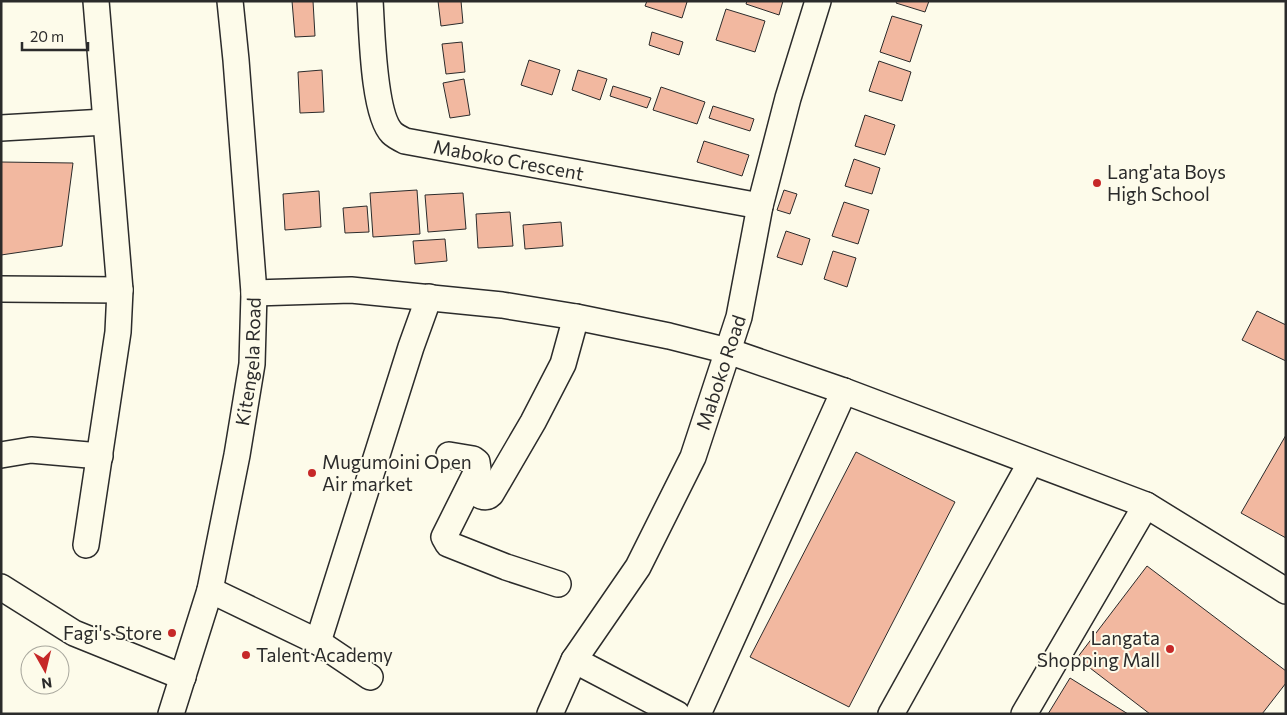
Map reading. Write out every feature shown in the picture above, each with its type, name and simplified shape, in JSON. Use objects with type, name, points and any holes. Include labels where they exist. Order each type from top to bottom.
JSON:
[{"type":"street","points":[[86,545],[118,332],[120,290],[96,1]]},
{"type":"street","name":"Kitengela Road","points":[[171,714],[210,590],[237,456],[252,364],[254,293],[230,1]]},
{"type":"street","name":"Maboko Crescent","points":[[370,1],[376,88],[383,115],[391,133],[405,141],[760,206]]},
{"type":"street","name":"Maboko Road","points":[[550,714],[574,660],[638,567],[693,457],[739,317],[760,206],[788,98],[818,1]]},
{"type":"street","points":[[1,128],[105,122]]},
{"type":"street","points":[[1,289],[120,290]]},
{"type":"street","points":[[254,293],[351,290],[502,305],[576,317],[669,336],[728,351],[844,391],[1146,505],[1286,591]]},
{"type":"street","points":[[318,642],[411,347],[429,297]]},
{"type":"street","points":[[469,488],[484,497],[492,494],[563,364],[576,317]]},
{"type":"street","points":[[698,714],[844,391]]},
{"type":"street","points":[[1,455],[31,450],[100,456]]},
{"type":"street","points":[[449,455],[473,459],[477,462],[478,472],[444,538],[448,544],[506,567],[558,584]]},
{"type":"street","points":[[890,714],[1031,462]]},
{"type":"street","points":[[1024,714],[1146,505]]},
{"type":"street","points":[[1,587],[74,633],[183,677]]},
{"type":"street","points":[[210,590],[318,642],[370,677]]},
{"type":"street","points":[[574,660],[677,714]]},
{"type":"building","points":[[292,1],[313,1],[315,36],[295,37]]},
{"type":"building","points":[[438,1],[461,1],[463,23],[441,26]]},
{"type":"building","points":[[647,1],[687,2],[682,18],[645,6]]},
{"type":"building","points":[[747,1],[783,1],[779,15],[746,4]]},
{"type":"building","points":[[897,1],[929,1],[925,12],[896,3]]},
{"type":"building","points":[[726,9],[765,21],[755,52],[716,40]]},
{"type":"building","points":[[892,16],[922,25],[910,62],[880,52]]},
{"type":"building","points":[[652,32],[683,42],[679,55],[649,45]]},
{"type":"building","points":[[462,42],[465,72],[446,74],[442,44]]},
{"type":"building","points":[[529,60],[560,70],[552,95],[521,85]]},
{"type":"building","points":[[879,61],[911,72],[902,101],[869,91]]},
{"type":"building","points":[[322,70],[324,112],[300,113],[298,72]]},
{"type":"building","points":[[578,70],[607,79],[600,100],[572,90]]},
{"type":"building","points":[[464,79],[470,115],[450,118],[443,83]]},
{"type":"building","points":[[613,86],[651,98],[647,108],[610,96]]},
{"type":"building","points":[[661,87],[705,102],[697,124],[653,110]]},
{"type":"building","points":[[713,106],[754,119],[750,131],[709,118]]},
{"type":"building","points":[[865,115],[895,125],[885,155],[855,146]]},
{"type":"building","points":[[704,141],[749,155],[742,176],[697,162]]},
{"type":"building","points":[[854,159],[880,168],[872,194],[845,186]]},
{"type":"building","points":[[1,162],[73,163],[62,246],[1,255]]},
{"type":"building","points":[[417,190],[420,234],[373,237],[370,193]]},
{"type":"building","points":[[784,190],[797,194],[790,214],[777,210]]},
{"type":"building","points":[[319,191],[321,227],[285,230],[283,194]]},
{"type":"building","points":[[463,193],[466,229],[428,232],[425,195]]},
{"type":"building","points":[[844,202],[869,210],[858,244],[832,236]]},
{"type":"building","points":[[367,206],[369,232],[345,233],[343,208]]},
{"type":"building","points":[[510,212],[513,246],[478,248],[476,214]]},
{"type":"building","points":[[561,222],[563,246],[525,249],[523,225]]},
{"type":"building","points":[[786,231],[810,239],[802,265],[777,257]]},
{"type":"building","points":[[445,239],[447,261],[415,264],[413,241]]},
{"type":"building","points":[[833,251],[856,258],[847,287],[824,279]]},
{"type":"building","points":[[1257,311],[1286,325],[1286,361],[1242,340]]},
{"type":"building","points":[[1286,435],[1286,538],[1241,513]]},
{"type":"building","points":[[856,452],[955,502],[849,707],[750,657]]},
{"type":"building","name":"Langata Shopping Mall","points":[[1147,566],[1286,671],[1286,683],[1262,714],[1150,714],[1077,658]]},
{"type":"building","points":[[1070,678],[1128,714],[1048,714]]},
{"type":"place","name":"Lang'ata Boys High School","points":[[1097,183]]},
{"type":"place","name":"Mugumoini Open Air market","points":[[312,473]]},
{"type":"place","name":"Fagi's Store","points":[[172,633]]},
{"type":"place","name":"Langata Shopping Mall","points":[[1170,649]]},
{"type":"place","name":"Talent Academy","points":[[246,655]]}]
